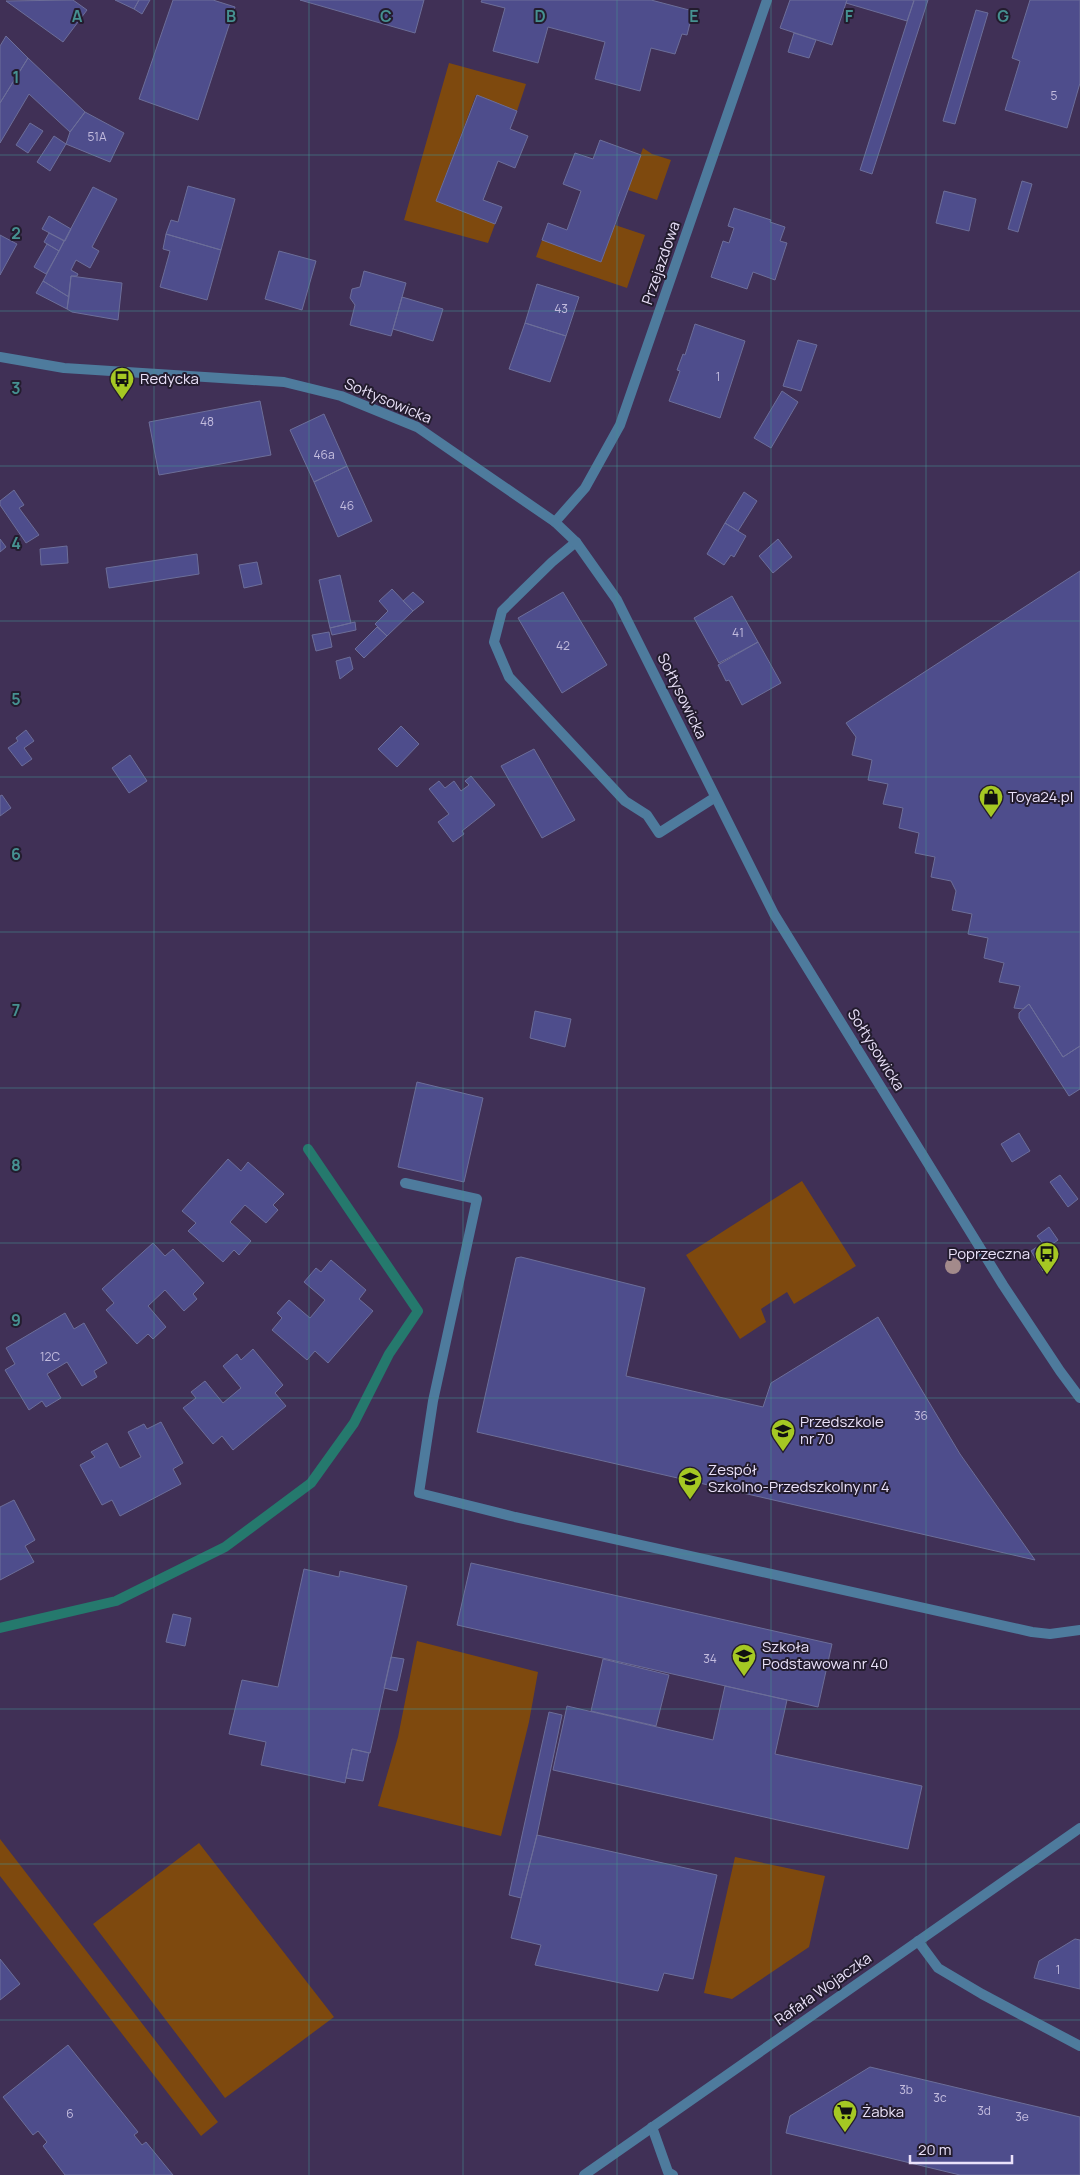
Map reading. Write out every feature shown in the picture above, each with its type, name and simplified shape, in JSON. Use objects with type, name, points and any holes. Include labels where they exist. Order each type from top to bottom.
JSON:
[{"type":"street","name":"Przejazdowa","points":[[556,522],[585,488],[620,425],[767,0]]},
{"type":"street","name":"Sołtysowicka","points":[[0,358],[26,363],[98,371],[284,382],[341,396],[417,427],[556,522],[576,542],[617,600],[632,627],[714,798],[774,914],[1004,1285],[1080,1398]]},
{"type":"street","points":[[576,542],[552,562],[502,611],[494,642],[509,677],[625,800],[647,815],[659,834],[714,798]]},
{"type":"street","points":[[405,1183],[477,1199],[433,1401],[419,1493],[515,1518],[1032,1632],[1050,1634],[1080,1630]]},
{"type":"street","name":"Rafała Wojaczka","points":[[584,2175],[1080,1828]]},
{"type":"street","points":[[918,1941],[938,1968],[982,1994],[1080,2046]]},
{"type":"street","points":[[652,2127],[668,2172],[673,2175]]},
{"type":"shaded area","points":[[449,63],[526,84],[517,111],[476,95],[436,201],[495,224],[488,243],[404,220]]},
{"type":"shaded area","points":[[643,148],[652,154],[671,160],[657,200],[628,190]]},
{"type":"shaded area","points":[[615,225],[645,235],[627,288],[536,257],[542,240],[601,262]]},
{"type":"shaded area","points":[[802,1181],[856,1266],[794,1304],[787,1292],[761,1309],[766,1322],[740,1339],[686,1255]]},
{"type":"shaded area","points":[[417,1641],[538,1672],[529,1722],[501,1836],[378,1806],[398,1737]]},
{"type":"shaded area","points":[[0,1839],[218,2122],[201,2136],[0,1876]]},
{"type":"shaded area","points":[[199,1843],[334,2017],[225,2098],[93,1924]]},
{"type":"shaded area","points":[[735,1857],[825,1876],[809,1947],[732,1999],[704,1993]]},
{"type":"building","points":[[73,0],[87,10],[63,42],[6,1]]},
{"type":"building","points":[[115,0],[139,0],[134,9]]},
{"type":"building","points":[[139,0],[150,0],[142,14],[134,9]]},
{"type":"building","points":[[173,0],[213,0],[235,7],[198,120],[139,99]]},
{"type":"building","points":[[300,0],[424,0],[415,33]]},
{"type":"building","points":[[482,0],[651,0],[693,11],[687,35],[682,34],[675,54],[651,48],[640,91],[595,79],[605,42],[548,27],[538,63],[493,51],[505,8],[481,2]]},
{"type":"building","points":[[790,0],[847,0],[832,45],[780,28]]},
{"type":"building","points":[[847,0],[914,1],[907,21],[846,3]]},
{"type":"building","points":[[914,0],[928,0],[872,174],[860,170]]},
{"type":"building","points":[[1030,0],[1080,0],[1080,83],[1067,128],[1005,110],[1020,61],[1012,58]]},
{"type":"building","points":[[976,10],[988,13],[955,124],[943,121]]},
{"type":"building","points":[[794,33],[816,40],[809,58],[788,52]]},
{"type":"building","points":[[6,36],[28,58],[0,103],[0,46]]},
{"type":"building","points":[[28,58],[85,112],[70,132],[29,94],[0,143],[0,103]]},
{"type":"building","points":[[477,95],[517,111],[510,129],[528,136],[515,168],[498,161],[483,200],[502,207],[495,224],[436,201]]},
{"type":"building","points":[[85,112],[124,133],[110,162],[66,144],[70,132]]},
{"type":"building","points":[[30,123],[43,131],[28,153],[16,145]]},
{"type":"building","points":[[54,136],[66,144],[50,171],[37,162]]},
{"type":"building","points":[[600,140],[641,155],[601,262],[542,240],[548,223],[567,230],[581,191],[563,184],[575,153],[593,159]]},
{"type":"building","points":[[1022,181],[1032,184],[1018,232],[1008,229]]},
{"type":"building","points":[[188,186],[235,199],[221,250],[166,234],[171,220],[178,222]]},
{"type":"building","points":[[93,187],[117,199],[92,247],[99,251],[90,268],[76,260],[71,270],[78,274],[77,276],[71,276],[69,297],[43,281]]},
{"type":"building","points":[[944,191],[976,199],[969,231],[936,223]]},
{"type":"building","points":[[734,208],[771,220],[770,222],[785,227],[780,241],[787,243],[775,280],[753,272],[747,289],[711,277],[723,241],[729,243],[734,228],[728,226]]},
{"type":"building","points":[[49,216],[71,229],[65,241],[42,229]]},
{"type":"building","points":[[49,233],[64,241],[59,251],[44,242]]},
{"type":"building","points":[[166,234],[221,250],[207,300],[160,287],[170,251],[163,249]]},
{"type":"building","points":[[0,235],[17,244],[0,275]]},
{"type":"building","points":[[47,244],[59,251],[46,274],[34,267]]},
{"type":"building","points":[[279,251],[316,261],[302,310],[265,299]]},
{"type":"building","points":[[364,271],[406,283],[391,336],[350,325],[355,305],[350,298],[352,289],[360,287]]},
{"type":"building","points":[[71,276],[122,283],[118,320],[72,312],[67,309]]},
{"type":"building","points":[[43,281],[69,297],[67,309],[36,293]]},
{"type":"building","points":[[537,284],[579,297],[566,336],[525,323]]},
{"type":"building","points":[[402,297],[443,309],[433,341],[393,329]]},
{"type":"building","points":[[525,323],[566,336],[550,382],[509,369]]},
{"type":"building","points":[[695,324],[745,341],[720,418],[669,401],[680,371],[677,370],[683,354],[685,355]]},
{"type":"building","points":[[798,340],[817,345],[801,391],[783,386]]},
{"type":"building","points":[[782,391],[798,402],[771,448],[754,438]]},
{"type":"building","points":[[260,401],[271,455],[159,475],[149,422]]},
{"type":"building","points":[[324,414],[347,466],[314,482],[290,430]]},
{"type":"building","points":[[347,466],[372,521],[338,537],[314,482]]},
{"type":"building","points":[[14,490],[24,505],[19,508],[39,535],[26,543],[0,505],[0,501]]},
{"type":"building","points":[[744,492],[757,501],[738,531],[725,523]]},
{"type":"building","points":[[725,523],[746,536],[734,557],[731,555],[724,565],[707,554]]},
{"type":"building","points":[[0,539],[6,547],[0,552]]},
{"type":"building","points":[[778,539],[792,557],[773,573],[759,556]]},
{"type":"building","points":[[67,546],[68,563],[41,565],[40,549]]},
{"type":"building","points":[[197,554],[199,574],[109,588],[106,568]]},
{"type":"building","points":[[257,562],[262,584],[244,588],[239,565]]},
{"type":"building","name":"Toya24.pl","points":[[1080,571],[1080,1046],[1063,1057],[1029,1004],[1023,1009],[1014,1008],[1020,986],[999,982],[1004,963],[984,958],[988,938],[968,934],[972,914],[952,910],[956,891],[951,881],[931,877],[935,857],[915,853],[919,833],[899,828],[903,808],[883,804],[888,784],[868,780],[872,760],[852,755],[856,737],[846,723]]},
{"type":"building","points":[[340,575],[351,623],[330,628],[319,580]]},
{"type":"building","points":[[392,589],[413,611],[387,636],[375,624],[388,611],[379,601]]},
{"type":"building","points":[[413,592],[424,602],[413,611],[403,601]]},
{"type":"building","points":[[563,592],[607,665],[562,693],[518,618]]},
{"type":"building","points":[[732,596],[758,642],[719,663],[694,618]]},
{"type":"building","points":[[355,622],[356,630],[332,635],[330,628]]},
{"type":"building","points":[[377,627],[387,636],[364,658],[355,649]]},
{"type":"building","points":[[329,632],[332,647],[316,651],[312,635]]},
{"type":"building","points":[[758,642],[781,683],[742,705],[729,680],[726,681],[718,665]]},
{"type":"building","points":[[350,657],[353,669],[340,679],[336,661]]},
{"type":"building","points":[[401,726],[419,744],[397,767],[378,749]]},
{"type":"building","points":[[26,730],[34,741],[24,748],[32,759],[22,766],[8,748],[18,741],[16,738]]},
{"type":"building","points":[[534,749],[575,820],[542,838],[501,766]]},
{"type":"building","points":[[130,755],[147,781],[129,793],[112,768]]},
{"type":"building","points":[[471,776],[495,805],[462,831],[464,834],[453,842],[438,822],[449,814],[429,789],[439,781],[445,788],[454,781],[461,791],[469,785],[465,781]]},
{"type":"building","points":[[2,795],[11,808],[0,816],[0,796]]},
{"type":"building","points":[[1029,1004],[1063,1057],[1080,1046],[1080,1089],[1069,1096],[1019,1018],[1019,1013]]},
{"type":"building","points":[[535,1011],[571,1019],[565,1047],[530,1038]]},
{"type":"building","points":[[417,1082],[483,1098],[464,1182],[398,1167]]},
{"type":"building","points":[[1019,1133],[1030,1151],[1012,1162],[1001,1144]]},
{"type":"building","points":[[228,1159],[241,1171],[248,1162],[284,1194],[273,1205],[278,1210],[266,1223],[245,1205],[230,1222],[251,1241],[239,1255],[234,1250],[223,1262],[188,1231],[196,1223],[182,1211]]},
{"type":"building","points":[[1060,1175],[1078,1199],[1068,1207],[1050,1182]]},
{"type":"building","points":[[1049,1227],[1058,1240],[1047,1248],[1037,1236]]},
{"type":"building","points":[[153,1243],[165,1256],[173,1249],[204,1283],[193,1294],[197,1299],[184,1311],[165,1290],[148,1306],[166,1327],[153,1339],[148,1334],[137,1344],[106,1310],[114,1303],[102,1289]]},
{"type":"building","points":[[1037,1247],[1049,1266],[1043,1271],[1031,1251]]},
{"type":"building","points":[[521,1257],[645,1288],[626,1376],[763,1407],[771,1383],[878,1317],[960,1454],[1035,1560],[477,1432],[516,1258]]},
{"type":"building","points":[[331,1260],[366,1290],[359,1299],[373,1311],[328,1363],[315,1351],[307,1360],[272,1330],[282,1318],[277,1313],[289,1300],[310,1318],[325,1300],[304,1282],[316,1268],[321,1272]]},
{"type":"building","points":[[65,1313],[74,1329],[84,1323],[107,1363],[94,1371],[97,1377],[82,1386],[67,1362],[47,1374],[61,1398],[46,1407],[42,1401],[29,1410],[5,1370],[15,1364],[6,1348]]},
{"type":"building","points":[[253,1349],[283,1385],[275,1393],[286,1406],[233,1450],[222,1436],[213,1444],[183,1408],[196,1398],[191,1392],[205,1381],[223,1403],[241,1388],[223,1366],[237,1354],[241,1360]]},
{"type":"building","points":[[161,1422],[183,1463],[173,1469],[181,1484],[120,1516],[112,1500],[102,1505],[80,1465],[95,1457],[91,1452],[107,1443],[120,1468],[141,1457],[128,1432],[144,1424],[147,1429]]},
{"type":"building","points":[[14,1500],[35,1540],[25,1546],[34,1562],[0,1580],[0,1507]]},
{"type":"building","points":[[471,1563],[832,1644],[818,1707],[457,1625]]},
{"type":"building","points":[[304,1569],[339,1577],[340,1571],[407,1586],[370,1753],[352,1749],[345,1783],[261,1765],[266,1742],[229,1734],[242,1680],[278,1687]]},
{"type":"building","points":[[173,1614],[191,1618],[185,1646],[166,1642]]},
{"type":"building","points":[[391,1657],[404,1659],[397,1691],[384,1688]]},
{"type":"building","points":[[603,1659],[669,1675],[656,1726],[591,1711]]},
{"type":"building","points":[[725,1686],[787,1700],[775,1754],[922,1786],[908,1849],[553,1770],[567,1706],[713,1740]]},
{"type":"building","points":[[549,1712],[562,1715],[537,1835],[521,1898],[509,1895]]},
{"type":"building","points":[[352,1749],[369,1753],[363,1781],[346,1778]]},
{"type":"building","points":[[537,1835],[717,1875],[693,1979],[664,1973],[658,1991],[535,1965],[541,1945],[511,1938]]},
{"type":"building","points":[[1075,1939],[1080,1940],[1080,1989],[1034,1978],[1039,1961]]},
{"type":"building","points":[[0,1959],[20,1984],[0,2000]]},
{"type":"building","points":[[68,2045],[138,2132],[134,2135],[142,2145],[146,2142],[173,2175],[65,2175],[43,2146],[47,2142],[38,2131],[33,2135],[3,2097]]},
{"type":"building","points":[[870,2067],[1080,2117],[1080,2175],[960,2175],[786,2133],[790,2116]]},
{"type":"waterway","points":[[0,1628],[116,1601],[225,1547],[311,1483],[354,1423],[389,1354],[418,1311],[308,1149]]},
{"type":"place","name":"Redycka","points":[[122,400]]},
{"type":"place","name":"Toya24.pl","points":[[991,818]]},
{"type":"place","name":"Poprzeczna","points":[[1047,1275]]},
{"type":"place","name":"Przedszkole nr 70","points":[[783,1452]]},
{"type":"place","name":"Zespół Szkolno-Przedszkolny nr 4","points":[[690,1500]]},
{"type":"place","name":"Szkoła Podstawowa nr 40","points":[[744,1677]]},
{"type":"place","name":"Żabka","points":[[845,2133]]}]
